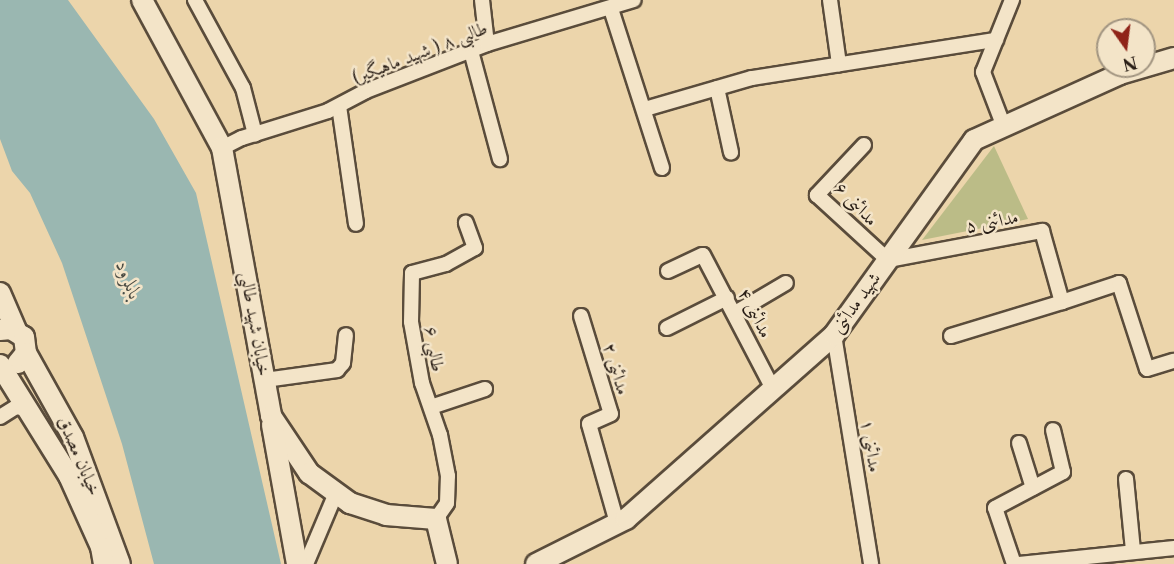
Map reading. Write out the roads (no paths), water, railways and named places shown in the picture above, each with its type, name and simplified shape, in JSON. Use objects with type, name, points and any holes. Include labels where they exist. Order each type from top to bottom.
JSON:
[{"type":"street","name":"خیابان شهید طالبی","points":[[142,0],[222,148],[271,416],[309,473],[350,503],[386,515],[436,519]]},
{"type":"street","points":[[195,0],[243,88],[255,134]]},
{"type":"street","points":[[482,0],[487,44]]},
{"type":"street","name":"طالبی ۸ ( شهید ماهیگیر)","points":[[222,148],[255,134],[339,106],[487,44],[611,9],[634,0]]},
{"type":"street","points":[[830,0],[839,64]]},
{"type":"street","points":[[1004,127],[983,72],[1012,0]]},
{"type":"street","points":[[611,9],[645,109],[662,168]]},
{"type":"street","points":[[645,109],[717,88],[839,64],[996,40]]},
{"type":"street","points":[[471,51],[500,159]]},
{"type":"street","name":"شهید مدائنی","points":[[536,564],[617,523],[834,335],[974,140],[1120,74],[1174,58]]},
{"type":"street","points":[[717,88],[731,152]]},
{"type":"street","points":[[339,106],[356,224]]},
{"type":"street","name":"مدائنی ۶","points":[[864,145],[817,195],[888,260]]},
{"type":"street","name":"طالبی ۶","points":[[436,519],[447,503],[448,476],[431,407],[422,383],[411,322],[412,273],[446,264],[475,248],[466,223]]},
{"type":"street","name":"مدائنی ۵","points":[[888,260],[1042,231],[1062,302]]},
{"type":"street","name":"مدائنی ۴","points":[[668,271],[703,255],[773,389]]},
{"type":"street","points":[[735,313],[786,283]]},
{"type":"street","points":[[951,336],[1119,283],[1147,369],[1174,361]]},
{"type":"street","name":"خیابان مصدق","points":[[0,293],[8,330],[24,337],[26,353],[73,437],[120,564]]},
{"type":"street","points":[[667,328],[727,298]]},
{"type":"street","name":"مدائنی ۲","points":[[581,316],[611,414],[589,424],[617,523]]},
{"type":"street","points":[[265,380],[337,370],[343,363],[346,335]]},
{"type":"street","name":"مدائنی ۱","points":[[834,335],[871,564]]},
{"type":"street","points":[[0,365],[16,365],[26,353]]},
{"type":"street","name":"خیابان مصدق","points":[[0,365],[32,410],[69,476],[101,547],[104,564]]},
{"type":"street","points":[[431,407],[485,389]]},
{"type":"street","points":[[0,417],[16,406],[32,410]]},
{"type":"street","points":[[271,416],[297,564]]},
{"type":"street","points":[[1014,564],[995,508],[1063,472],[1053,430]]},
{"type":"street","points":[[1019,443],[1033,488]]},
{"type":"street","points":[[1126,479],[1133,551]]},
{"type":"street","points":[[306,564],[336,493]]},
{"type":"street","points":[[436,519],[447,564]]},
{"type":"street","points":[[1019,564],[1174,548]]},
{"type":"water","name":"بابلرود","points":[[0,0],[68,0],[154,119],[196,193],[281,564],[154,564],[122,444],[62,263],[30,193],[12,171],[0,139]]}]
